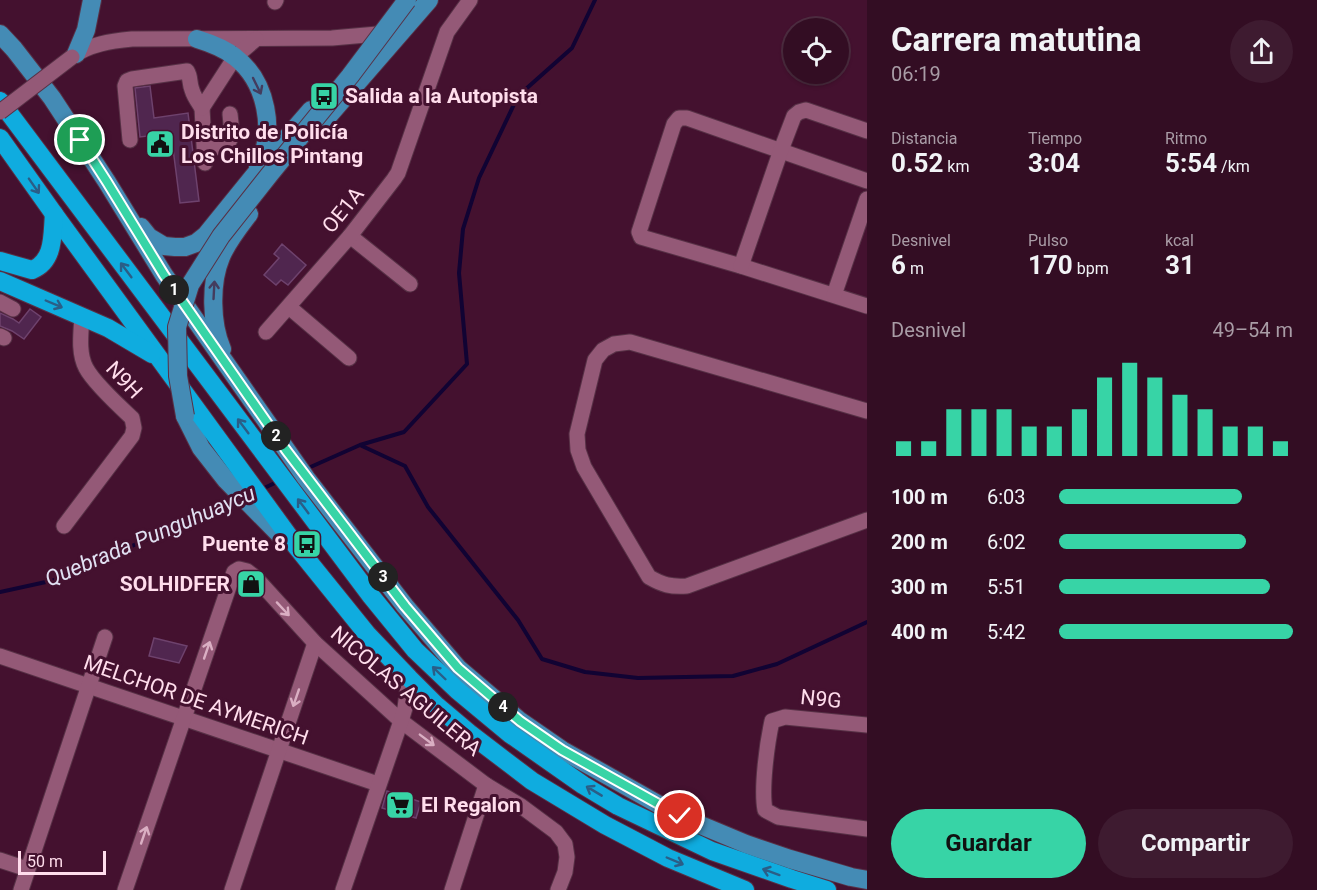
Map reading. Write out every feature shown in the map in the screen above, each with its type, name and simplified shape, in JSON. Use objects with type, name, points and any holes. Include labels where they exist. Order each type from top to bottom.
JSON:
[{"type":"highway","points":[[0,101],[371,596],[415,650],[457,690],[510,734],[618,806],[712,851],[827,890]]},
{"type":"highway","points":[[0,138],[297,546],[367,634],[409,678],[469,733],[532,781],[605,825],[668,858],[746,890]]},
{"type":"highway","points":[[0,261],[32,270],[41,266],[50,251],[54,214]]},
{"type":"highway","points":[[0,281],[108,328],[159,358]]},
{"type":"main road","points":[[74,55],[86,30],[92,0]]},
{"type":"main road","points":[[107,182],[149,237],[164,246],[185,247],[196,243],[206,235],[405,0]]},
{"type":"main road","points":[[335,594],[226,480],[201,448],[184,416],[178,376],[177,327],[190,285],[221,236],[350,76],[405,0]]},
{"type":"main road","points":[[286,450],[221,348],[214,319],[216,270],[222,254],[236,231],[268,187],[429,0]]},
{"type":"main road","points":[[0,34],[52,98],[164,275],[286,450],[405,606],[458,668],[520,721],[562,750],[680,816],[790,860],[867,880]]},
{"type":"main road","points":[[197,39],[222,48],[235,57],[253,78],[260,91],[265,105],[267,135],[265,150],[253,177]]},
{"type":"street","name":"OE1A","points":[[266,332],[350,236],[398,173],[447,32],[470,0]]},
{"type":"street","points":[[0,112],[74,55],[93,46],[110,42],[132,39],[332,38],[402,31]]},
{"type":"street","points":[[202,108],[235,57],[256,39]]},
{"type":"street","points":[[130,140],[125,86],[127,81],[132,79],[187,71],[194,97],[202,108],[205,156],[229,142],[232,132],[230,114]]},
{"type":"street","points":[[741,266],[794,116],[806,110],[867,131]]},
{"type":"street","points":[[867,181],[687,118],[679,118],[674,124],[639,232],[641,237],[867,306]]},
{"type":"street","points":[[834,295],[867,199]]},
{"type":"street","points":[[350,236],[410,284]]},
{"type":"street","points":[[289,307],[349,358]]},
{"type":"street","name":"N9H","points":[[64,526],[132,436],[134,428],[132,418],[85,367],[80,336],[82,316]]},
{"type":"street","points":[[867,411],[630,342],[614,344],[603,350],[595,360],[577,434],[578,450],[584,466],[649,577],[660,584],[671,587],[687,586],[867,520]]},
{"type":"street","name":"NICOLAS AGUILERA","points":[[184,719],[234,572],[237,569],[247,571],[315,643],[401,721],[486,786],[556,832],[565,844],[567,857],[565,872],[558,890]]},
{"type":"street","points":[[21,890],[105,637]]},
{"type":"street","points":[[232,890],[315,643]]},
{"type":"street","name":"MELCHOR DE AYMERICH","points":[[0,656],[378,784]]},
{"type":"street","points":[[343,890],[401,721],[409,678]]},
{"type":"street","name":"N9G","points":[[867,725],[785,717],[772,721],[763,798],[765,810],[778,817],[867,828]]},
{"type":"street","points":[[125,890],[184,719]]},
{"type":"street","points":[[452,890],[486,786]]},
{"type":"street","points":[[0,860],[27,869]]},
{"type":"building","points":[[150,86],[154,118],[188,113],[199,201],[180,203],[171,133],[140,137],[135,88]]},
{"type":"building","points":[[282,244],[306,265],[288,285],[281,280],[276,285],[264,275],[279,258],[274,254]]},
{"type":"building","points":[[30,309],[41,317],[24,339],[0,326],[0,313],[19,323]]},
{"type":"building","points":[[154,638],[187,646],[179,663],[149,656]]},
{"type":"building","name":"El Regalon","points":[[387,791],[421,802],[416,818],[382,808]]},
{"type":"waterway","name":"Quebrada Punguhuaycu","points":[[306,469],[360,445],[404,432],[467,364],[459,273],[463,229],[479,178],[518,96],[572,48],[595,0]]},
{"type":"waterway","points":[[362,446],[405,466],[428,507],[518,620],[542,659],[585,672],[638,678],[733,676],[777,664],[867,622]]},
{"type":"waterway","name":"Quebrada Punguhuaycu","points":[[262,489],[277,482]]},
{"type":"waterway","name":"Quebrada Punguhuaycu","points":[[0,592],[55,580],[236,500]]},
{"type":"place","name":"Salida a la Autopista","points":[[324,96]]},
{"type":"place","name":"Distrito de Policía Los Chillos Pintang","points":[[160,144]]},
{"type":"place","name":"Puente 8","points":[[307,544]]},
{"type":"place","name":"SOLHIDFER","points":[[251,584]]},
{"type":"place","name":"El Regalon","points":[[400,805]]},
{"type":"route","points":[[80,140],[164,275],[306,478],[405,606],[458,668],[520,721],[562,750],[680,816]]}]
